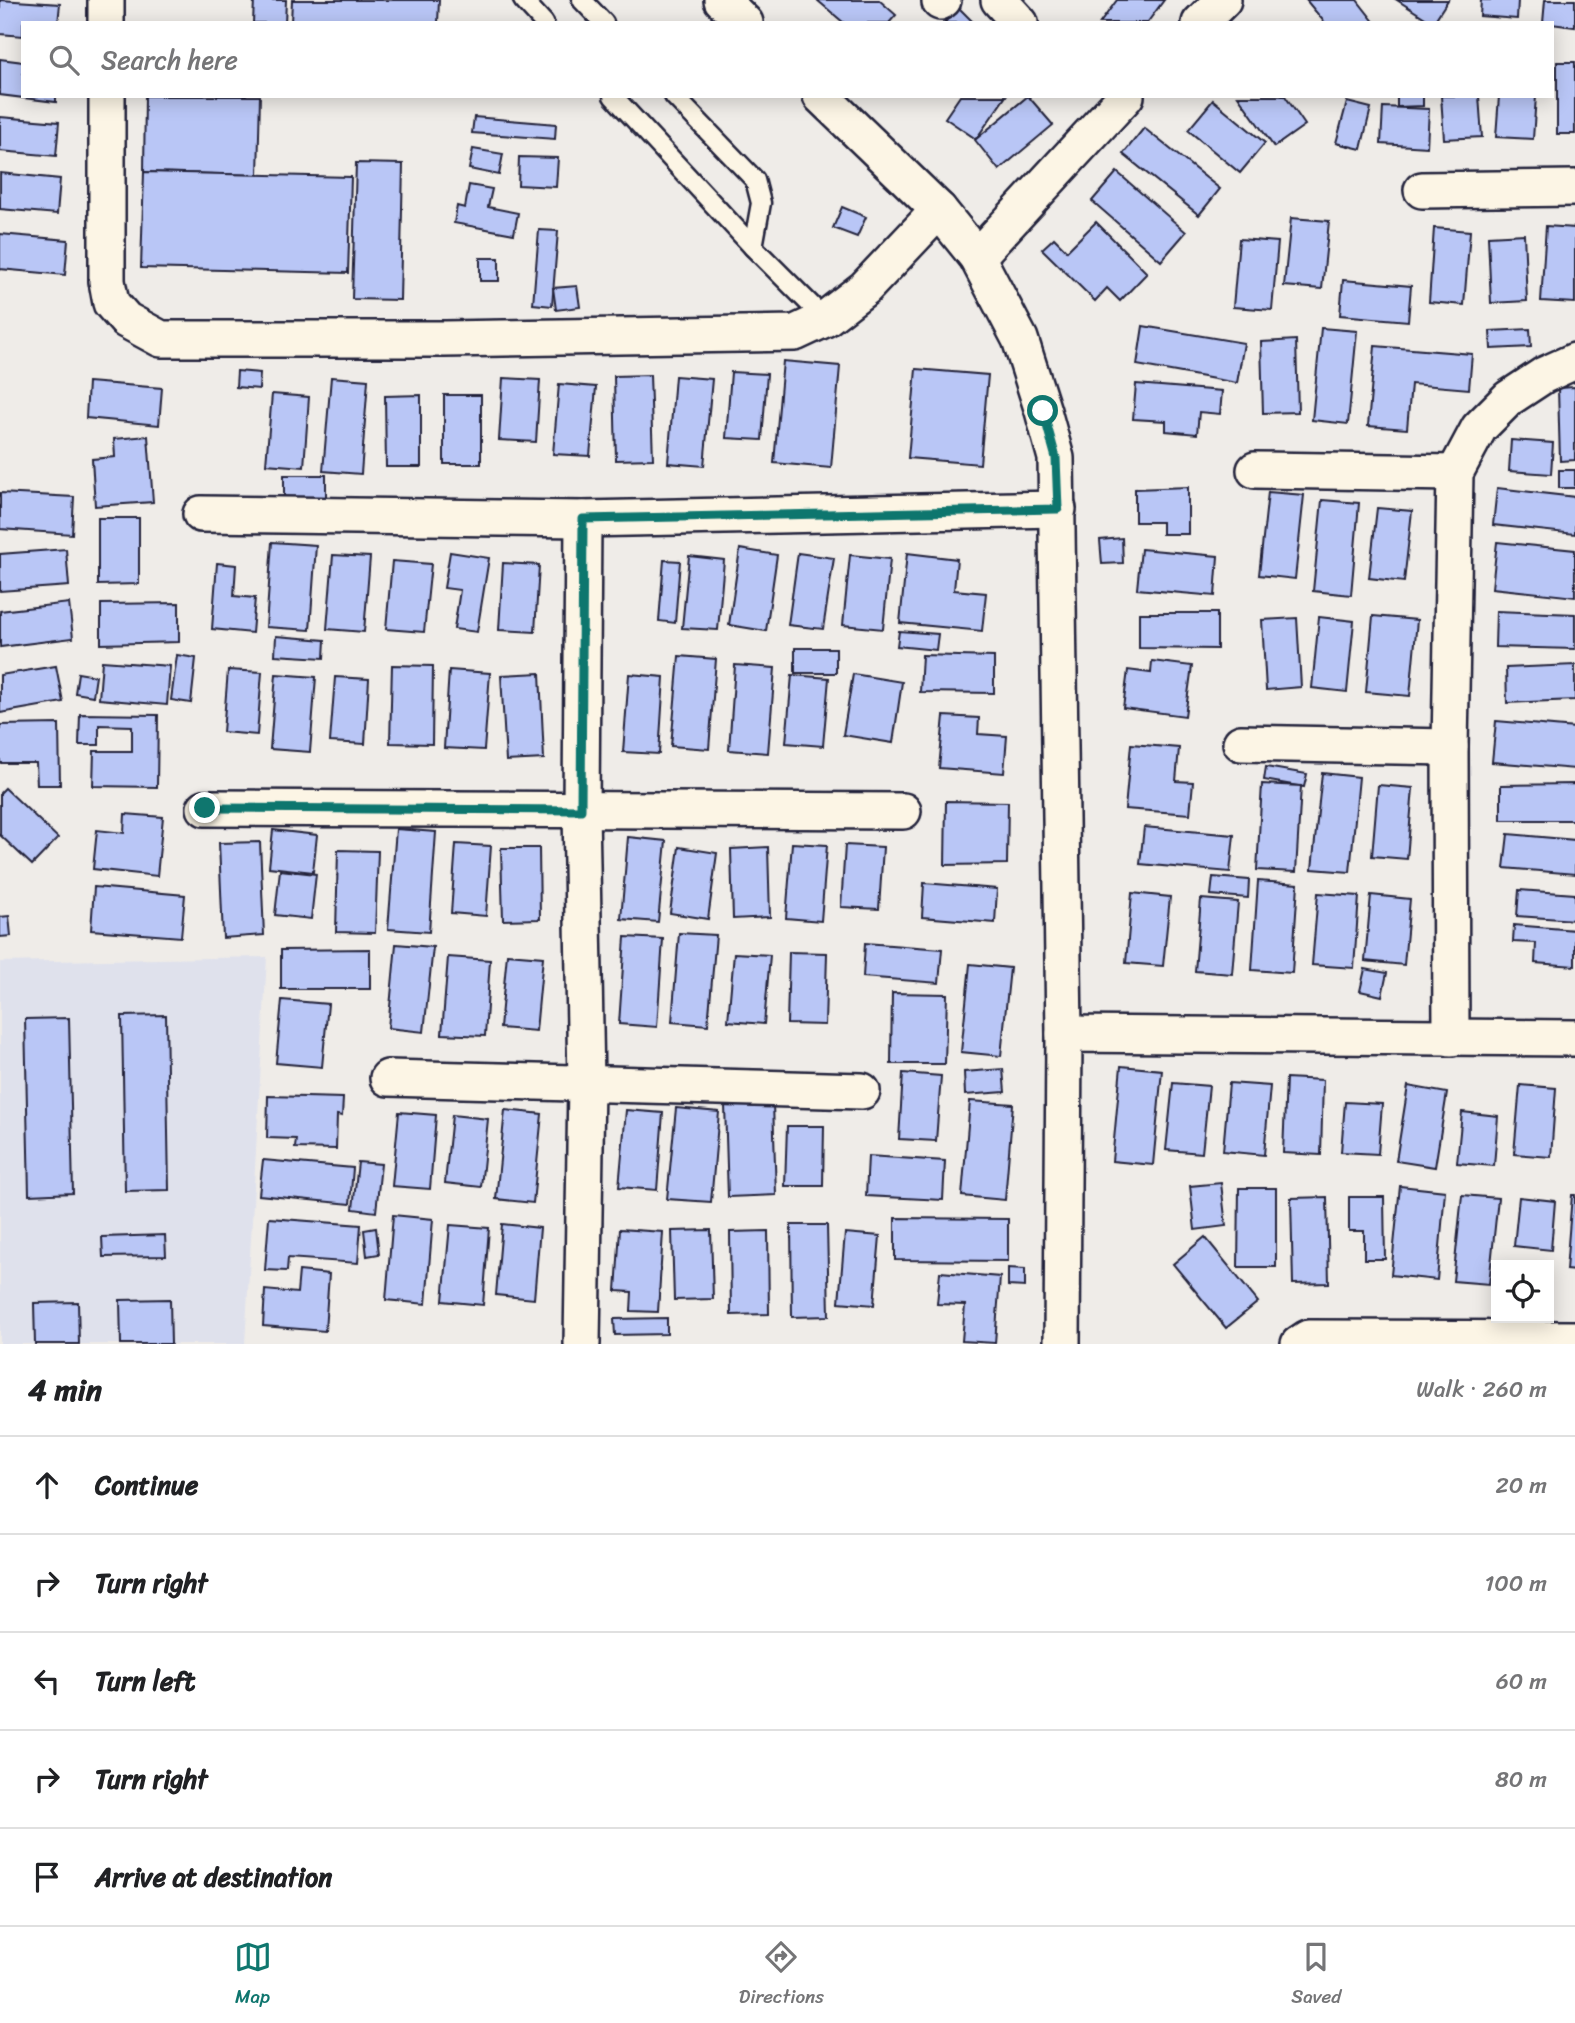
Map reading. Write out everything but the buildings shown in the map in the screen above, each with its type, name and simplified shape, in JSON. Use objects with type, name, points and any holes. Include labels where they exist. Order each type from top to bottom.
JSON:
[{"type":"street","points":[[106,0],[106,21]]},
{"type":"street","points":[[722,0],[743,21]]},
{"type":"street","points":[[999,0],[1018,21]]},
{"type":"street","points":[[1202,21],[1223,0]]},
{"type":"street","points":[[107,98],[107,281],[111,303],[125,320],[161,339],[445,339],[796,334],[825,319],[865,288],[939,211]]},
{"type":"street","points":[[823,98],[939,211],[977,257],[1020,340],[1056,458],[1064,1034],[1062,1344]]},
{"type":"street","points":[[977,257],[1107,103]]},
{"type":"street","points":[[1422,190],[1575,188]]},
{"type":"street","points":[[1451,1038],[1450,747],[1455,473],[1479,428],[1509,398],[1544,374],[1575,360]]},
{"type":"street","points":[[1255,470],[1455,473]]},
{"type":"street","points":[[201,514],[583,519],[1058,509]]},
{"type":"street","points":[[582,1344],[586,1083],[581,810],[583,519]]},
{"type":"street","points":[[1241,743],[1450,747]]},
{"type":"street","points":[[205,808],[902,811]]},
{"type":"street","points":[[1064,1034],[1575,1038]]},
{"type":"street","points":[[388,1078],[862,1091]]},
{"type":"street","points":[[1299,1344],[1308,1338],[1575,1339]]},
{"type":"lane","points":[[523,0],[542,21]]},
{"type":"lane","points":[[582,0],[602,21]]},
{"type":"lane","points":[[615,98],[753,247],[825,319]]},
{"type":"lane","points":[[676,98],[755,180],[761,203],[753,247]]},
{"type":"shaded area","points":[[267,957],[245,1344],[0,1344],[0,962]]},
{"type":"route","points":[[205,808],[581,810],[583,519],[1058,509],[1056,458],[1043,411]]}]
